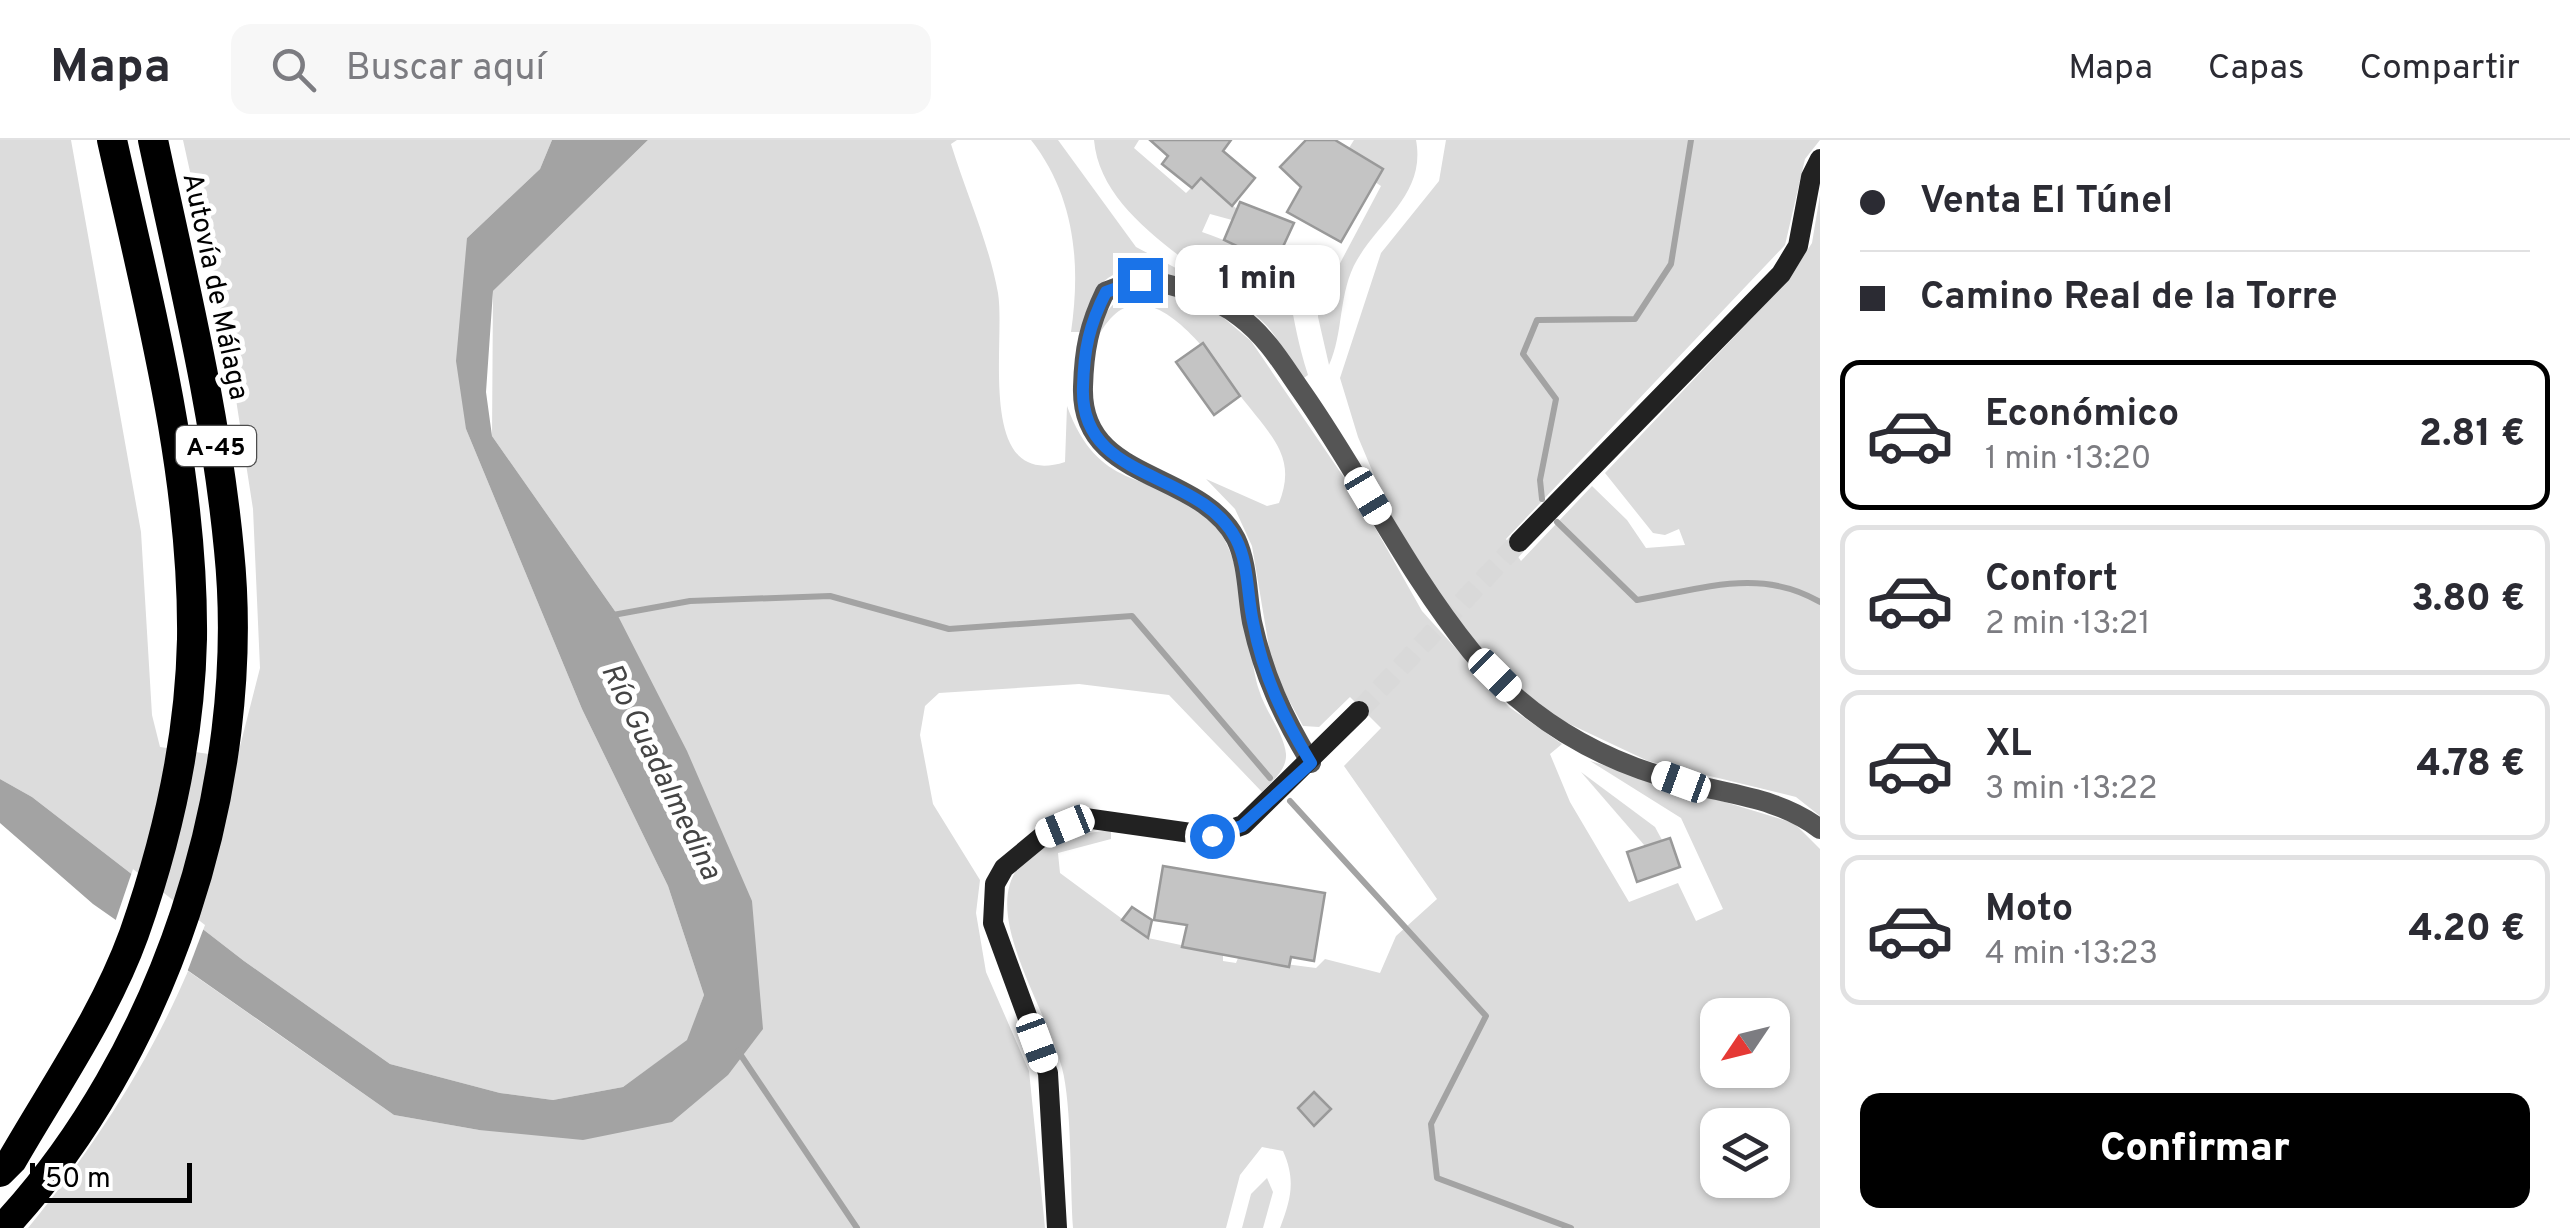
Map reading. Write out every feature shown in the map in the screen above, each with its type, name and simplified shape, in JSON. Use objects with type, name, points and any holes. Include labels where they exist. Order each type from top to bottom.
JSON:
[{"type":"highway","name":"A-45","points":[[0,1172],[100,1009],[133,936],[183,750],[192,640],[188,546],[165,394],[112,140]]},
{"type":"highway","name":"Autovía de Málaga","points":[[3,1228],[52,1175],[136,1032],[172,956],[196,881],[221,756],[232,653],[230,552],[214,437],[153,140]]},
{"type":"street","points":[[1518,542],[1781,274],[1798,246],[1810,177],[1820,159]]},
{"type":"street","points":[[1311,763],[1266,680],[1238,544],[1225,520],[1205,503],[1118,460],[1100,445],[1087,426],[1082,397],[1084,350],[1088,327],[1106,292],[1140,280],[1170,286],[1238,314],[1268,342],[1320,414],[1436,606],[1475,656],[1534,714],[1574,742],[1681,782],[1797,811],[1820,829]]},
{"type":"street","points":[[1057,1228],[1048,1074],[993,923],[995,884],[1004,868],[1045,834],[1085,818],[1212,836],[1242,826],[1311,763],[1359,711]]},
{"type":"shaded area","points":[[0,140],[71,140],[141,532],[152,715],[160,747],[237,758],[260,668],[253,509],[226,335],[183,140],[552,140],[540,169],[467,238],[466,429],[582,709],[668,886],[704,995],[688,1040],[623,1087],[553,1100],[500,1093],[390,1064],[244,961],[32,797],[0,779]]},
{"type":"shaded area","points":[[648,140],[957,140],[951,144],[998,293],[1001,406],[1006,434],[1018,455],[1037,465],[1065,462],[1067,406],[1096,456],[1113,469],[1190,504],[1211,521],[1231,555],[1259,690],[1286,754],[1281,770],[1262,792],[1169,695],[1079,684],[939,693],[925,706],[920,735],[933,804],[980,880],[976,913],[986,972],[1029,1071],[1045,1228],[28,1228],[117,1105],[156,1039],[188,971],[394,1115],[479,1130],[728,1075],[617,614],[492,436],[493,291]]},
{"type":"shaded area","points":[[1031,140],[1058,140],[1136,247],[1206,284],[1209,292],[1145,272],[1113,275],[1100,286],[1089,305],[1081,332],[1071,332],[1074,256],[1066,207],[1046,162]]},
{"type":"shaded area","points":[[1094,140],[1139,140],[1134,148],[1186,193],[1201,178],[1237,209],[1232,220],[1210,214],[1202,232],[1236,245],[1275,269],[1289,298],[1308,375],[1301,380],[1279,342],[1241,302],[1137,220],[1116,196],[1101,169]]},
{"type":"shaded area","points":[[1354,140],[1416,140],[1417,159],[1408,190],[1351,272],[1329,365],[1318,317],[1319,284],[1329,284],[1381,186],[1375,182],[1383,169],[1349,148]]},
{"type":"shaded area","points":[[1446,140],[1820,140],[1805,159],[1785,245],[1506,539],[1521,561],[1592,486],[1627,520],[1646,548],[1685,545],[1679,529],[1665,535],[1653,533],[1605,473],[1788,280],[1812,243],[1820,195],[1820,816],[1796,797],[1648,761],[1542,711],[1463,630],[1393,520],[1358,437],[1340,378],[1381,253],[1439,181]]},
{"type":"shaded area","points":[[1136,289],[1170,293],[1213,309],[1251,341],[1360,501],[1422,611],[1509,707],[1562,744],[1550,754],[1570,802],[1629,902],[1678,883],[1696,921],[1723,909],[1681,818],[1590,761],[1794,823],[1820,849],[1820,1228],[1280,1228],[1289,1199],[1290,1171],[1283,1151],[1262,1147],[1240,1175],[1226,1228],[1073,1228],[1069,1124],[1062,1068],[1018,956],[1009,920],[1009,888],[1023,862],[1056,842],[1111,830],[1111,839],[1058,853],[1060,873],[1148,938],[1223,954],[1223,961],[1236,963],[1238,958],[1316,968],[1325,959],[1380,973],[1396,936],[1437,899],[1344,766],[1381,728],[1350,697],[1319,727],[1303,726],[1273,671],[1252,546],[1235,509],[1206,479],[1267,506],[1279,503],[1285,471],[1276,444],[1209,354],[1171,317],[1151,307],[1131,306],[1112,317],[1095,343],[1100,324],[1113,305]]},
{"type":"shaded area","points":[[1581,772],[1655,827],[1662,840],[1645,846]]},
{"type":"shaded area","points":[[1267,1178],[1273,1192],[1263,1228],[1242,1228],[1251,1194]]},
{"type":"water","name":"Río Guadalmedina","points":[[552,140],[648,140],[493,291],[486,392],[492,436],[617,614],[687,751],[752,901],[763,1029],[728,1075],[672,1122],[583,1140],[479,1130],[394,1115],[93,904],[0,823],[0,779],[32,797],[244,961],[390,1064],[500,1093],[553,1100],[623,1087],[687,1040],[704,995],[668,886],[582,709],[466,429],[456,361],[467,238],[540,169]]},
{"type":"pier","points":[[133,869],[205,925],[186,975],[114,925]]},
{"type":"building","points":[[1150,140],[1231,140],[1223,151],[1255,178],[1232,206],[1201,178],[1192,188],[1162,164],[1168,156]]},
{"type":"building","points":[[1306,140],[1335,140],[1383,169],[1341,242],[1287,212],[1301,187],[1280,167]]},
{"type":"building","points":[[1240,202],[1294,223],[1275,264],[1224,240]]},
{"type":"building","points":[[1203,343],[1240,396],[1214,415],[1176,362]]},
{"type":"building","points":[[1670,838],[1680,867],[1637,882],[1627,852]]},
{"type":"building","points":[[1163,866],[1325,893],[1314,961],[1291,957],[1289,967],[1182,947],[1187,925],[1154,920]]},
{"type":"building","points":[[1132,907],[1152,920],[1148,938],[1122,920]]},
{"type":"building","points":[[1314,1092],[1331,1109],[1314,1126],[1298,1108]]},
{"type":"waterway","points":[[1542,499],[1540,480],[1556,399],[1523,354],[1537,320],[1635,319],[1671,264],[1691,140]]},
{"type":"waterway","points":[[1557,522],[1637,600],[1753,583],[1798,591],[1820,602]]},
{"type":"waterway","points":[[613,615],[690,601],[830,596],[949,629],[1132,616],[1270,778]]},
{"type":"waterway","points":[[1290,801],[1486,1016],[1431,1124],[1437,1178],[1571,1228]]},
{"type":"waterway","points":[[738,1051],[857,1228]]},
{"type":"tunnel","points":[[1359,711],[1519,542]]},
{"type":"route","points":[[1140,280],[1106,292],[1088,327],[1082,397],[1087,426],[1100,445],[1118,460],[1205,503],[1225,520],[1238,544],[1245,571],[1266,680],[1282,716],[1311,763],[1242,826],[1212,836]]}]
